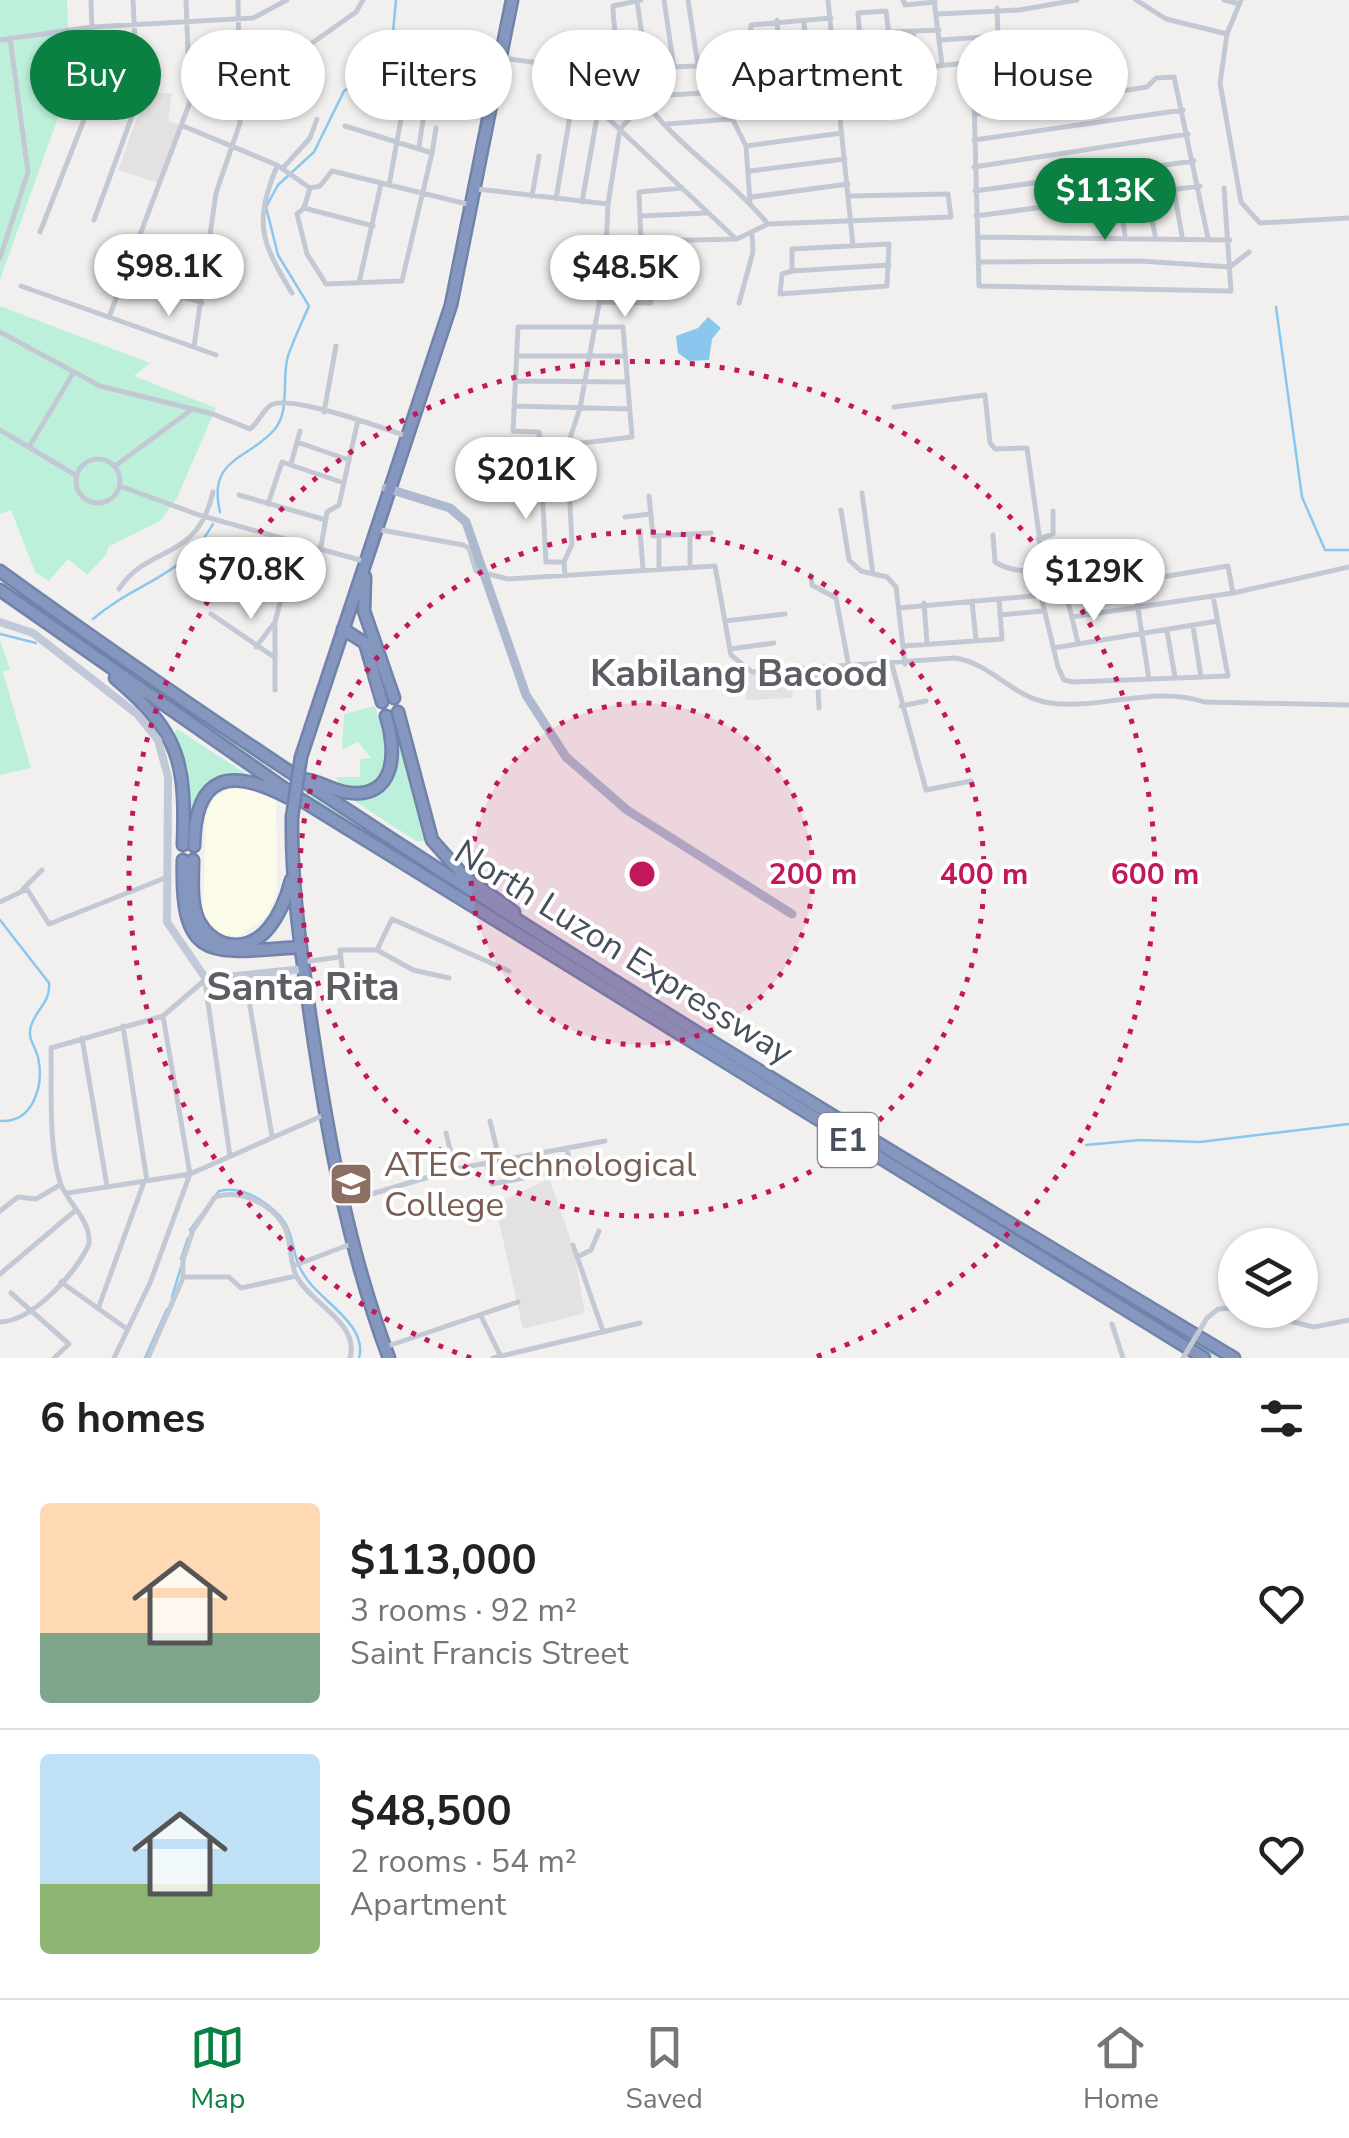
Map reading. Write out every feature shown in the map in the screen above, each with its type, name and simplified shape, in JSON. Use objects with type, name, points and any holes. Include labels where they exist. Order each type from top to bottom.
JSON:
[{"type":"highway","points":[[506,30],[512,0]]},
{"type":"highway","points":[[387,1353],[342,1203],[324,1115],[300,944],[292,817],[301,756],[451,305],[488,120]]},
{"type":"highway","points":[[365,564],[363,602],[394,698]]},
{"type":"highway","name":"North Luzon Expressway","points":[[0,570],[299,779],[523,925],[1234,1358]]},
{"type":"highway","name":"North Luzon Expressway","points":[[0,590],[298,798],[1204,1358]]},
{"type":"highway","points":[[345,624],[374,641]]},
{"type":"highway","points":[[345,624],[365,644],[382,702]]},
{"type":"highway","points":[[106,664],[155,713],[175,746],[184,781],[188,845],[197,808],[203,798],[227,780],[258,781],[298,798]]},
{"type":"highway","points":[[299,779],[314,779],[350,793],[376,786],[389,773],[394,757],[392,714],[432,840],[447,860],[516,912],[523,925]]},
{"type":"highway","points":[[188,860],[194,905],[201,926],[214,939],[246,944],[300,944],[232,952],[205,945],[185,920],[188,860]]},
{"type":"highway","points":[[246,944],[269,930],[293,874]]},
{"type":"main road","points":[[386,488],[443,504],[462,516],[526,695],[566,757],[627,810],[792,914]]},
{"type":"main road","points":[[0,622],[33,633],[137,714],[158,740],[168,777],[166,922],[206,979],[246,977],[303,966]]},
{"type":"street","points":[[40,232],[94,94],[90,0]]},
{"type":"street","points":[[94,220],[138,100],[133,0]]},
{"type":"street","points":[[110,316],[184,126],[191,91],[186,0]]},
{"type":"street","points":[[238,0],[240,30]]},
{"type":"street","points":[[0,40],[92,27],[239,20],[253,18],[287,0]]},
{"type":"street","points":[[325,34],[356,12],[364,0]]},
{"type":"street","points":[[616,30],[612,6],[639,0],[642,30]]},
{"type":"street","points":[[664,0],[668,30]]},
{"type":"street","points":[[688,0],[696,53]]},
{"type":"street","points":[[828,0],[832,30]]},
{"type":"street","points":[[903,0],[906,4],[934,1],[942,65]]},
{"type":"street","points":[[964,0],[965,11]]},
{"type":"street","points":[[1025,0],[1025,8]]},
{"type":"street","points":[[938,14],[1077,0]]},
{"type":"street","points":[[1136,0],[1166,20],[1227,34]]},
{"type":"street","points":[[1225,0],[1241,2],[1227,34],[1220,84],[1241,202],[1248,214],[1260,222],[1349,218]]},
{"type":"street","points":[[997,8],[998,30]]},
{"type":"street","points":[[860,30],[858,13],[886,10],[890,30]]},
{"type":"street","points":[[748,30],[748,26],[777,20],[804,23],[831,18]]},
{"type":"street","points":[[777,20],[778,30]]},
{"type":"street","points":[[804,23],[805,30]]},
{"type":"street","points":[[0,258],[28,172],[10,38]]},
{"type":"street","points":[[940,40],[957,39]]},
{"type":"street","points":[[937,66],[957,64]]},
{"type":"street","points":[[1128,90],[1147,87],[1156,78],[1174,77],[1208,238]]},
{"type":"street","points":[[974,140],[1182,110]]},
{"type":"street","points":[[194,347],[216,192],[240,120]]},
{"type":"street","points":[[292,293],[278,269],[261,212],[282,168],[310,138],[318,120]]},
{"type":"street","points":[[359,283],[401,120]]},
{"type":"street","points":[[419,146],[423,120]]},
{"type":"street","points":[[556,199],[569,120]]},
{"type":"street","points":[[582,202],[597,120]]},
{"type":"street","points":[[610,120],[737,239]]},
{"type":"street","points":[[565,576],[564,562],[572,544],[567,447],[586,382],[606,271],[608,204],[620,129],[627,120]]},
{"type":"street","points":[[662,120],[750,200],[768,224]]},
{"type":"street","points":[[666,124],[698,120]]},
{"type":"street","points":[[733,120],[746,146],[750,200]]},
{"type":"street","points":[[840,120],[853,246]]},
{"type":"street","points":[[974,120],[979,286],[1231,291],[1224,188]]},
{"type":"street","points":[[184,126],[282,168],[310,188],[320,186],[332,171],[471,205]]},
{"type":"street","points":[[345,126],[432,153]]},
{"type":"street","points":[[310,188],[304,208],[296,214],[307,254],[320,280],[326,284],[402,281],[436,128]]},
{"type":"street","points":[[746,146],[842,133]]},
{"type":"street","points":[[974,167],[1188,134]]},
{"type":"street","points":[[532,196],[538,156]]},
{"type":"street","points":[[750,172],[845,159]]},
{"type":"street","points":[[975,191],[1194,161]]},
{"type":"street","points":[[750,200],[848,184]]},
{"type":"street","points":[[976,216],[1200,186]]},
{"type":"street","points":[[474,188],[608,204]]},
{"type":"street","points":[[641,243],[642,190],[682,188]]},
{"type":"street","points":[[1174,190],[1182,236]]},
{"type":"street","points":[[1147,194],[1155,236]]},
{"type":"street","points":[[608,242],[737,239],[768,224],[950,218],[950,196],[850,196]]},
{"type":"street","points":[[1120,197],[1126,236]]},
{"type":"street","points":[[304,208],[373,226]]},
{"type":"street","points":[[640,216],[708,213]]},
{"type":"street","points":[[739,303],[752,252],[752,232]]},
{"type":"street","points":[[978,237],[1182,236],[1230,240]]},
{"type":"street","points":[[141,240],[207,256]]},
{"type":"street","points":[[792,271],[792,249],[889,244],[889,266],[887,286],[780,294],[782,274],[792,271],[889,266]]},
{"type":"street","points":[[979,262],[1140,260],[1230,267],[1249,252]]},
{"type":"street","points":[[600,302],[650,303],[649,274],[606,271]]},
{"type":"street","points":[[126,278],[202,303]]},
{"type":"street","points":[[21,286],[216,356]]},
{"type":"street","points":[[541,448],[632,437],[623,327],[518,328],[512,430],[539,432],[546,562],[564,562]]},
{"type":"street","points":[[0,332],[72,375],[128,396],[250,429],[268,406],[280,403],[358,420],[407,436]]},
{"type":"street","points":[[324,412],[336,346]]},
{"type":"street","points":[[516,356],[625,356]]},
{"type":"street","points":[[29,447],[72,375]]},
{"type":"street","points":[[515,382],[627,382]]},
{"type":"street","points":[[894,407],[985,395],[990,443],[995,449],[1028,448],[1044,570]]},
{"type":"street","points":[[514,406],[630,409]]},
{"type":"street","points":[[115,466],[191,410]]},
{"type":"street","points":[[321,548],[328,509],[340,505],[358,420]]},
{"type":"street","points":[[0,430],[76,476]]},
{"type":"street","points":[[292,464],[300,430]]},
{"type":"street","points":[[297,442],[349,460]]},
{"type":"street","points":[[96,459],[115,466],[120,486],[112,499],[91,502],[79,492],[76,476],[84,464],[96,459]]},
{"type":"street","points":[[268,504],[280,464],[292,464],[344,483]]},
{"type":"street","points":[[120,486],[207,517],[365,564]]},
{"type":"street","points":[[119,590],[135,570],[171,554],[192,537],[207,517],[213,492]]},
{"type":"street","points":[[862,492],[873,574]]},
{"type":"street","points":[[239,495],[326,520]]},
{"type":"street","points":[[648,496],[652,536],[711,534]]},
{"type":"street","points":[[841,510],[849,560],[892,581],[905,664]]},
{"type":"street","points":[[1038,539],[1054,534],[1054,511]]},
{"type":"street","points":[[625,517],[650,514]]},
{"type":"street","points":[[376,529],[463,544],[469,548],[472,567],[508,579],[715,566],[730,649],[740,666],[752,672],[945,659],[976,662],[1020,696],[1051,703],[1182,696],[1204,702],[1349,705]]},
{"type":"street","points":[[640,530],[643,570]]},
{"type":"street","points":[[690,534],[690,567]]},
{"type":"street","points":[[658,536],[659,569]]},
{"type":"street","points":[[992,536],[1000,566],[1035,571],[1122,558]]},
{"type":"street","points":[[275,690],[275,622],[296,541]]},
{"type":"street","points":[[899,608],[1066,592],[1228,566],[1233,594]]},
{"type":"street","points":[[1072,617],[1233,594],[1349,567]]},
{"type":"street","points":[[1035,571],[1052,648],[1064,680],[1228,676],[1213,596]]},
{"type":"street","points":[[811,576],[812,585],[836,598],[849,667]]},
{"type":"street","points":[[192,578],[280,600]]},
{"type":"street","points":[[1134,583],[1149,679]]},
{"type":"street","points":[[1066,592],[1078,644]]},
{"type":"street","points":[[972,600],[976,640]]},
{"type":"street","points":[[904,646],[1002,639],[998,600]]},
{"type":"street","points":[[924,603],[927,643]]},
{"type":"street","points":[[1000,615],[1043,611]]},
{"type":"street","points":[[211,614],[274,657]]},
{"type":"street","points":[[725,621],[785,614]]},
{"type":"street","points":[[256,647],[275,622]]},
{"type":"street","points":[[1052,648],[1218,622]]},
{"type":"street","points":[[1192,626],[1201,677]]},
{"type":"street","points":[[1167,631],[1175,678]]},
{"type":"street","points":[[730,649],[774,643]]},
{"type":"street","points":[[892,665],[926,790],[972,782]]},
{"type":"street","points":[[817,669],[819,708]]},
{"type":"street","points":[[901,706],[926,701]]},
{"type":"street","points":[[0,902],[23,889],[42,870]]},
{"type":"street","points":[[23,889],[49,924],[165,878]]},
{"type":"street","points":[[378,950],[392,919],[509,972]]},
{"type":"street","points":[[344,985],[343,948],[378,950],[413,970],[449,978]]},
{"type":"street","points":[[303,966],[341,957]]},
{"type":"street","points":[[246,977],[272,1136]]},
{"type":"street","points":[[0,1322],[18,1320],[61,1282],[90,1244],[87,1226],[60,1185],[51,1116],[52,1048],[163,1016],[206,979]]},
{"type":"street","points":[[206,979],[210,1031],[230,1156]]},
{"type":"street","points":[[114,1358],[150,1283],[190,1174],[163,1016]]},
{"type":"street","points":[[98,1309],[146,1181],[123,1026]]},
{"type":"street","points":[[82,1038],[107,1186]]},
{"type":"street","points":[[68,1193],[190,1174],[324,1115]]},
{"type":"street","points":[[490,1121],[500,1162]]},
{"type":"street","points":[[446,1133],[455,1169]]},
{"type":"street","points":[[342,1203],[455,1169],[605,1141]]},
{"type":"street","points":[[567,1148],[571,1169]]},
{"type":"street","points":[[487,1165],[492,1184],[596,1164]]},
{"type":"street","points":[[0,1211],[18,1197],[36,1199],[60,1185]]},
{"type":"street","points":[[148,1358],[183,1277],[182,1260],[193,1230],[221,1194],[244,1195],[284,1225],[296,1276],[349,1335],[350,1358]]},
{"type":"street","points":[[0,1274],[76,1210]]},
{"type":"street","points":[[578,1257],[591,1250],[598,1231]]},
{"type":"street","points":[[294,1266],[354,1243]]},
{"type":"street","points":[[573,1245],[603,1331]]},
{"type":"street","points":[[183,1277],[229,1277],[241,1288],[296,1276]]},
{"type":"street","points":[[61,1282],[127,1330]]},
{"type":"street","points":[[11,1293],[69,1344],[54,1358]]},
{"type":"street","points":[[387,1353],[518,1302]]},
{"type":"street","points":[[1183,1358],[1206,1318],[1218,1311]]},
{"type":"street","points":[[480,1316],[498,1357],[640,1323]]},
{"type":"street","points":[[1318,1326],[1349,1320]]},
{"type":"street","points":[[1112,1324],[1123,1358]]},
{"type":"shaded area","points":[[161,93],[172,93],[168,121],[183,125],[159,183],[118,170],[136,120],[161,120]]},
{"type":"shaded area","points":[[791,672],[793,698],[746,700],[745,675]]},
{"type":"shaded area","points":[[232,787],[253,787],[276,798],[277,891],[267,916],[239,936],[219,934],[203,914],[206,817],[214,798]]},
{"type":"shaded area","points":[[549,1179],[573,1246],[585,1313],[523,1329],[495,1204]]},
{"type":"green space","points":[[0,0],[67,0],[68,30],[30,30],[30,120],[57,120],[0,280]]},
{"type":"green space","points":[[0,306],[150,363],[134,376],[216,408],[176,500],[159,522],[109,546],[106,555],[87,575],[68,559],[49,581],[35,572],[11,510],[0,514]]},
{"type":"green space","points":[[63,620],[274,768],[271,772],[58,625]]},
{"type":"green space","points":[[0,640],[10,669],[3,672],[31,768],[0,775]]},
{"type":"green space","points":[[375,706],[386,750],[382,774],[374,782],[340,787],[336,777],[360,777],[360,759],[371,758],[358,742],[342,750],[344,714]]},
{"type":"green space","points":[[177,729],[248,775],[227,780],[210,790],[197,805],[189,824],[186,780],[173,736]]},
{"type":"green space","points":[[401,744],[428,841],[416,841],[350,798],[386,780]]},
{"type":"green space","points":[[306,787],[1228,1358],[1215,1358],[757,1080],[305,794]]},
{"type":"water","points":[[708,317],[721,328],[712,339],[709,360],[689,361],[678,353],[676,336],[698,328]]},
{"type":"waterway","points":[[220,512],[219,481],[225,470],[264,440],[279,422],[288,356],[309,306],[278,255],[266,207],[278,185],[314,152],[344,91],[374,70],[392,43],[396,0]]},
{"type":"waterway","points":[[1276,307],[1302,497],[1325,550],[1349,550]]},
{"type":"waterway","points":[[93,619],[173,568],[201,542],[213,524]]},
{"type":"waterway","points":[[0,634],[36,643]]},
{"type":"waterway","points":[[0,920],[49,983],[46,1000],[30,1030],[38,1057],[38,1090],[21,1116],[0,1121]]},
{"type":"waterway","points":[[1086,1145],[1140,1140],[1200,1142],[1349,1124]]},
{"type":"waterway","points":[[190,1230],[219,1191],[243,1192],[272,1209],[288,1228],[296,1259],[309,1282],[357,1336],[359,1358]]},
{"type":"waterway","points":[[181,1259],[188,1238]]},
{"type":"waterway","points":[[172,1297],[181,1267]]},
{"type":"waterway","points":[[145,1358],[167,1309]]},
{"type":"place","name":"ATEC Technological College","points":[[351,1184]]},
{"type":"district","name":"Kabilang Bacood","points":[[739,673]]},
{"type":"district","name":"Santa Rita","points":[[303,986]]}]
